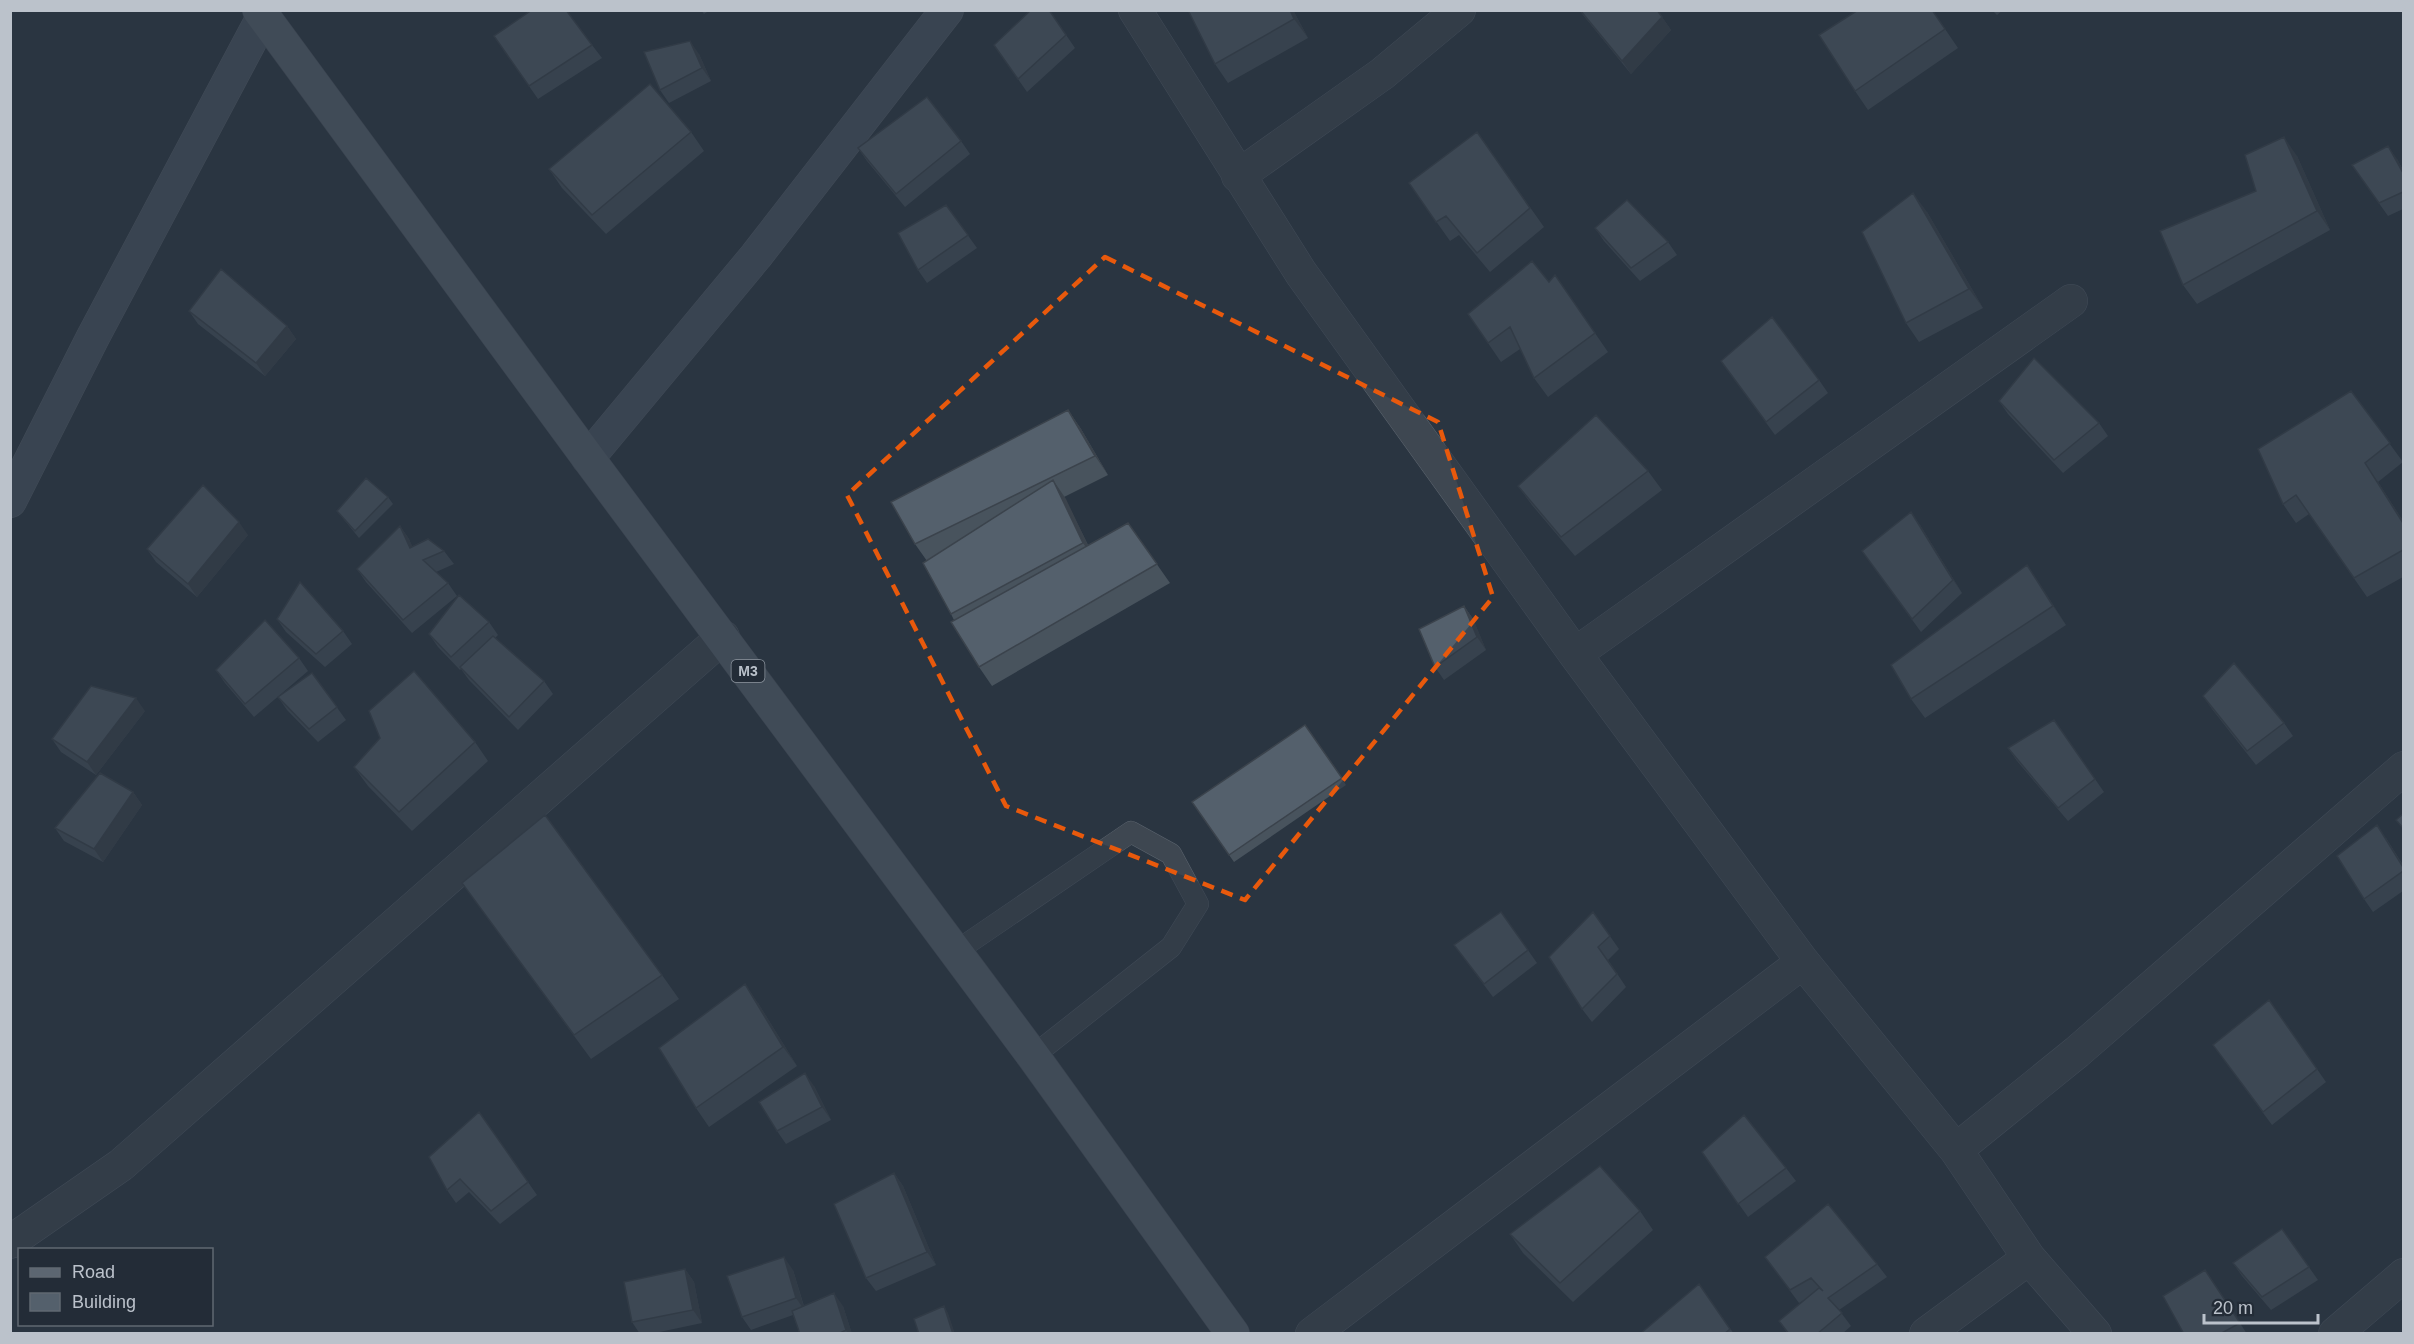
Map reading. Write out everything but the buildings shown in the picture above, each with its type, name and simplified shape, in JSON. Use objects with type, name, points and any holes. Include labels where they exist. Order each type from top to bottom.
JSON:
[{"type":"main road","name":"M3","points":[[261,14],[1033,1056],[1233,1334]]},
{"type":"street","points":[[588,458],[756,256],[947,10]]},
{"type":"street","points":[[1135,10],[1238,177],[1301,273],[1575,654],[1803,962],[1956,1150],[2030,1258],[2095,1334]]},
{"type":"street","points":[[1238,177],[1382,74],[1459,10]]},
{"type":"street","points":[[10,501],[261,14]]},
{"type":"street","points":[[1575,654],[2071,301]]},
{"type":"street","points":[[10,1242],[121,1165],[723,637]]},
{"type":"street","points":[[1956,1150],[2078,1052],[2403,768]]},
{"type":"street","points":[[1312,1334],[1803,962]]},
{"type":"street","points":[[1926,1334],[2030,1258]]},
{"type":"street","points":[[2335,1334],[2403,1275]]},
{"type":"lane","points":[[955,952],[1131,832],[1172,854],[1198,904],[1171,947],[1033,1056]]},
{"type":"highlighted area","points":[[1105,257],[1438,422],[1493,597],[1245,900],[1006,806],[847,495]]}]
